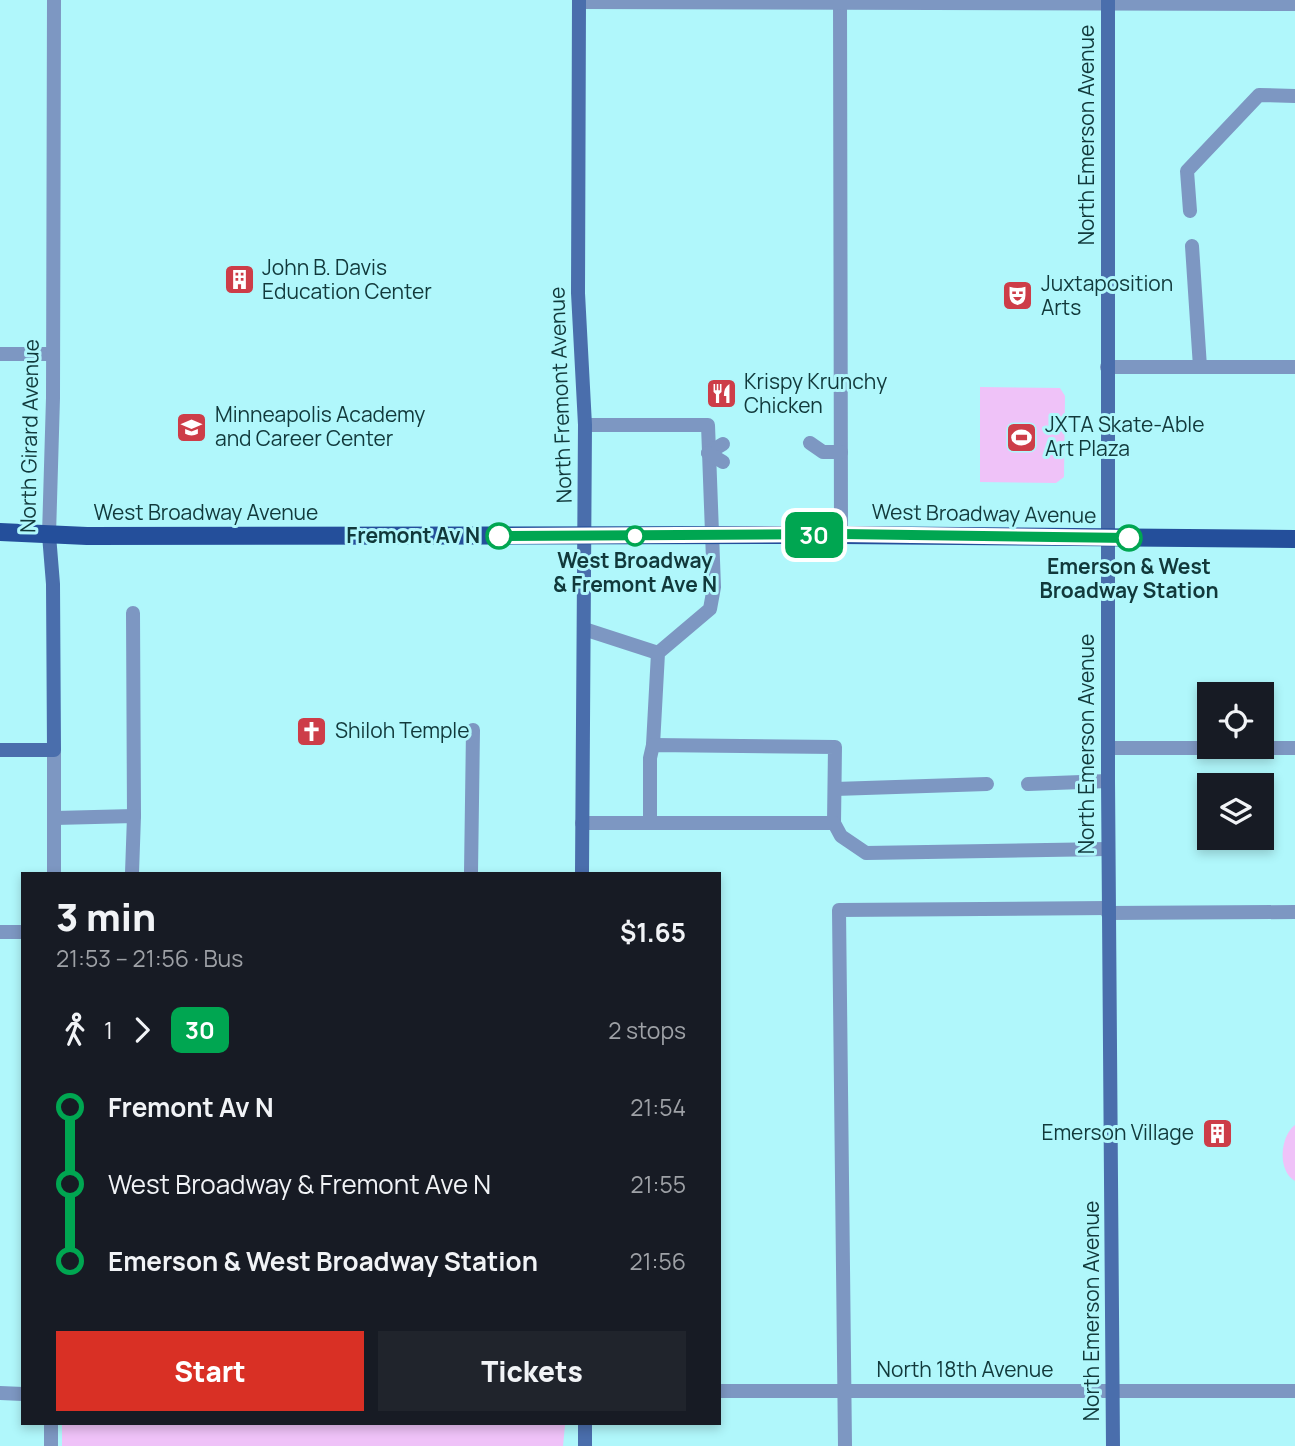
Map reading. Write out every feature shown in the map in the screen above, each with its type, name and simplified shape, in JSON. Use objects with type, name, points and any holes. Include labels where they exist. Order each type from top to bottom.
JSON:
[{"type":"main road","name":"West Broadway Avenue","points":[[0,532],[49,536],[841,534],[1295,539]]},
{"type":"street","name":"North Girard Avenue","points":[[54,0],[53,354],[49,536],[52,584],[54,872]]},
{"type":"street","points":[[579,1],[1108,1],[1295,4]]},
{"type":"street","name":"North Fremont Avenue","points":[[579,1],[578,293],[585,425],[582,872]]},
{"type":"street","points":[[840,1],[841,534]]},
{"type":"street","name":"North Emerson Avenue","points":[[1108,1],[1108,911],[1114,1446]]},
{"type":"street","points":[[1190,211],[1187,171],[1259,95],[1295,96]]},
{"type":"street","points":[[1192,246],[1200,367]]},
{"type":"street","points":[[0,354],[53,354]]},
{"type":"street","points":[[1107,367],[1295,367]]},
{"type":"street","points":[[585,425],[708,425],[714,587],[710,609],[658,653],[650,758],[650,822]]},
{"type":"street","points":[[810,443],[823,452],[841,452]]},
{"type":"street","points":[[708,453],[723,444]]},
{"type":"street","points":[[810,462],[823,452]]},
{"type":"street","points":[[708,453],[723,462]]},
{"type":"street","points":[[132,872],[133,614]]},
{"type":"street","points":[[584,629],[658,653]]},
{"type":"street","points":[[471,872],[473,730]]},
{"type":"street","points":[[653,745],[835,747],[834,823],[841,836],[866,853],[1108,849]]},
{"type":"street","points":[[1108,748],[1295,748]]},
{"type":"street","points":[[0,750],[54,750]]},
{"type":"street","points":[[1028,784],[1108,781]]},
{"type":"street","points":[[835,789],[987,784]]},
{"type":"street","points":[[55,818],[134,816]]},
{"type":"street","points":[[582,823],[834,823]]},
{"type":"street","points":[[845,1446],[839,910],[1295,912]]},
{"type":"street","points":[[0,932],[21,932]]},
{"type":"street","name":"North 18th Avenue","points":[[721,1391],[1295,1391]]},
{"type":"street","points":[[0,1393],[21,1394]]},
{"type":"street","points":[[51,1425],[51,1446]]},
{"type":"street","points":[[585,1425],[585,1446]]},
{"type":"shaded area","name":"JXTA Skate-Able Art Plaza","points":[[980,387],[1060,388],[1065,396],[1064,477],[1056,483],[980,482]]},
{"type":"shaded area","points":[[1295,1125],[1295,1181],[1285,1170],[1283,1153],[1286,1137]]},
{"type":"shaded area","points":[[62,1425],[565,1425],[563,1446],[62,1446]]},
{"type":"bus line","name":"30","points":[[499,536],[841,534],[1129,538]]},
{"type":"place","name":"John B. Davis Education Center","points":[[239,280]]},
{"type":"place","name":"Juxtaposition Arts","points":[[1018,296]]},
{"type":"place","name":"Krispy Krunchy Chicken","points":[[721,394]]},
{"type":"place","name":"Minneapolis Academy and Career Center","points":[[192,427]]},
{"type":"place","name":"JXTA Skate-Able Art Plaza","points":[[1022,437]]},
{"type":"place","name":"Fremont Av N","points":[[499,536]]},
{"type":"place","name":"West Broadway & Fremont Ave N","points":[[635,536]]},
{"type":"place","name":"Emerson & West Broadway Station","points":[[1129,538]]},
{"type":"place","name":"Shiloh Temple","points":[[312,731]]},
{"type":"place","name":"Emerson Village","points":[[1217,1133]]}]
